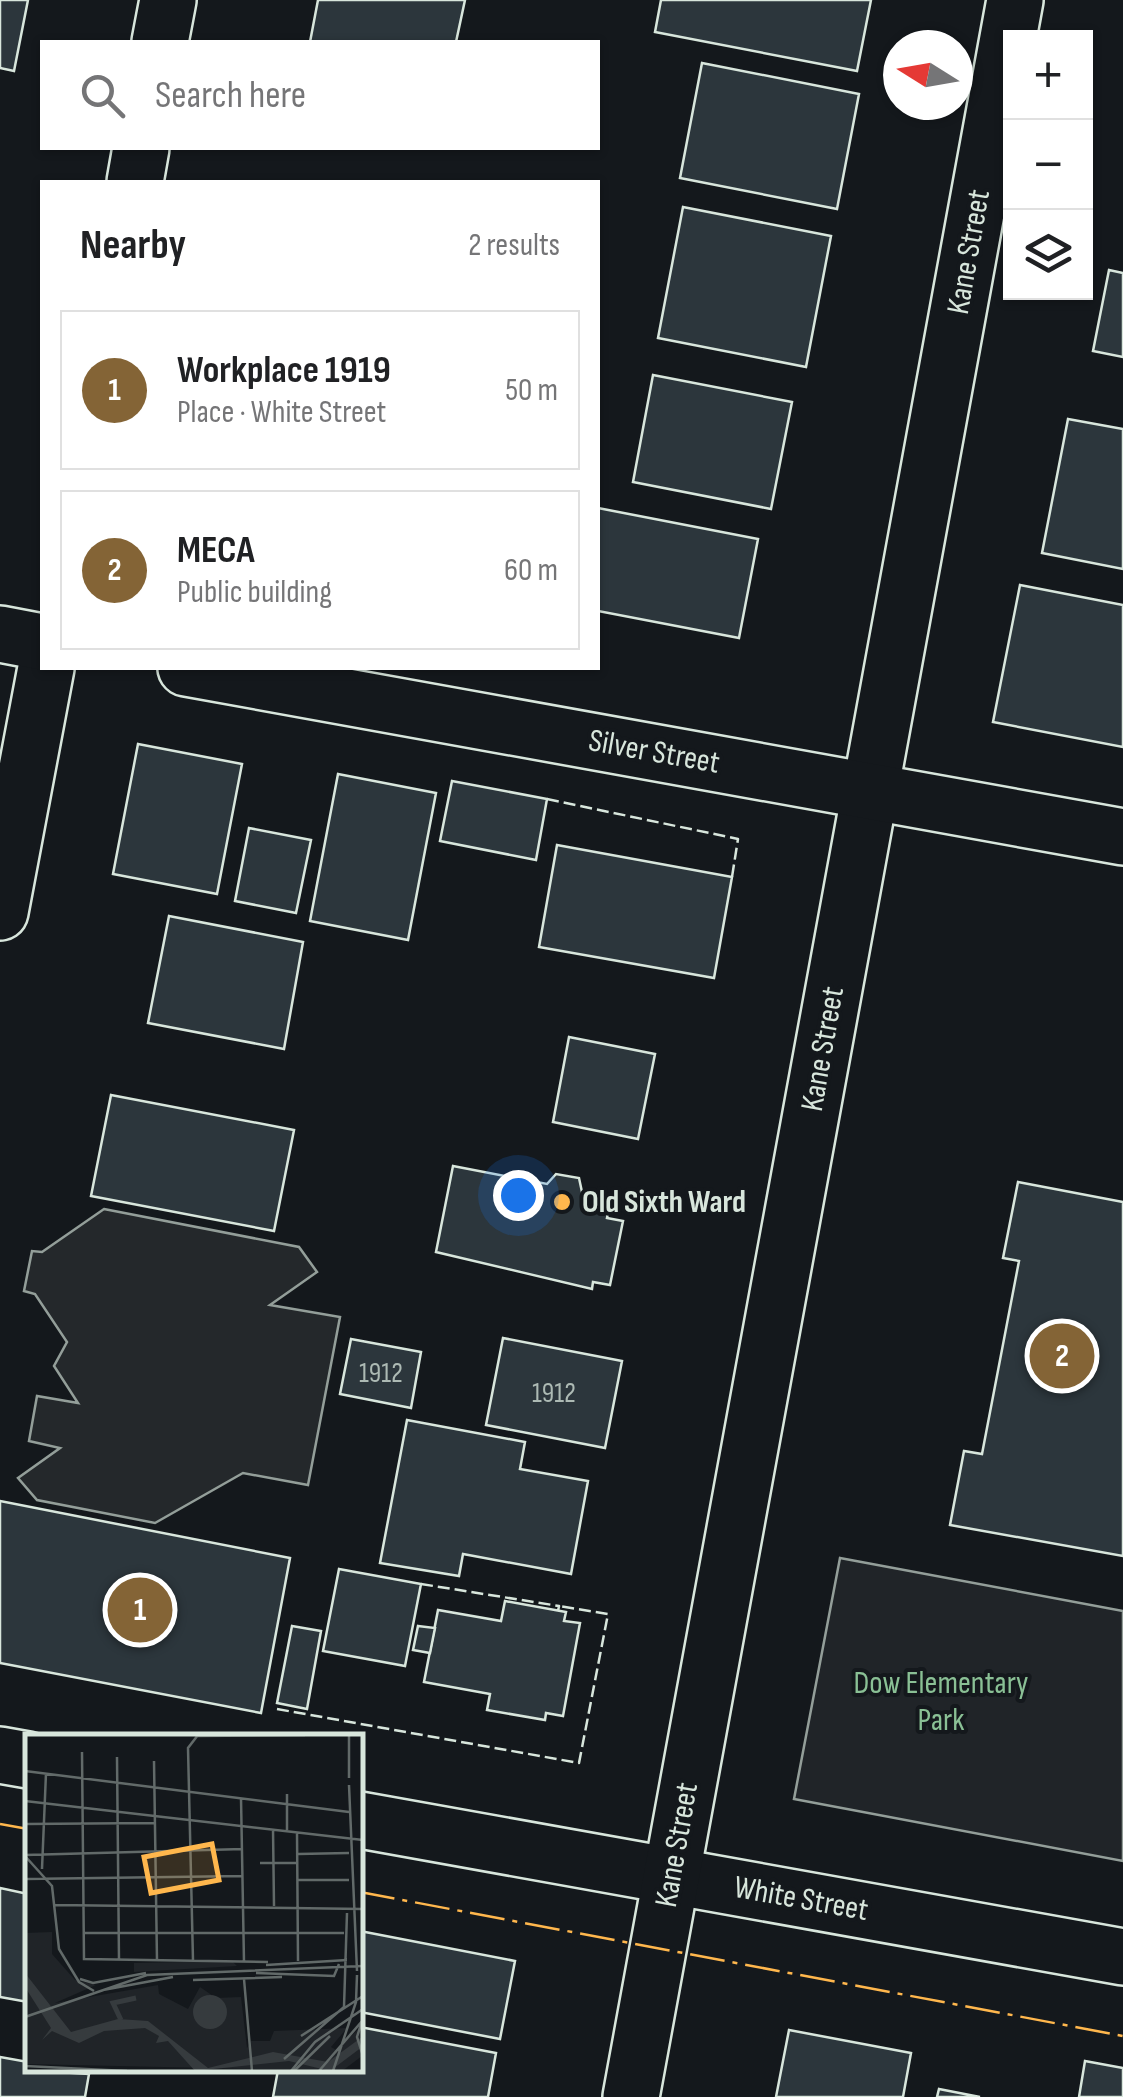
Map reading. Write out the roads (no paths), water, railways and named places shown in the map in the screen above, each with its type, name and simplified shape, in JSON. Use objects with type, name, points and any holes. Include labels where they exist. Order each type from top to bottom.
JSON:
[{"type":"street","points":[[160,40],[168,0]]},
{"type":"street","name":"Kane Street","points":[[631,2097],[1014,0]]},
{"type":"street","points":[[134,180],[141,150]]},
{"type":"street","points":[[0,634],[40,642]]},
{"type":"street","points":[[0,912],[46,670]]},
{"type":"street","name":"Silver Street","points":[[197,670],[1123,837]]},
{"type":"street","points":[[0,1755],[25,1759]]},
{"type":"street","name":"White Street","points":[[362,1820],[1123,1957]]},
{"type":"place","name":"Old Sixth Ward","points":[[562,1202]]},
{"type":"place","name":"MECA","points":[[1062,1356]]},
{"type":"place","name":"Workplace 1919","points":[[140,1610]]},
{"type":"park label","name":"Dow Elementary Park","points":[[941,1702]]}]
